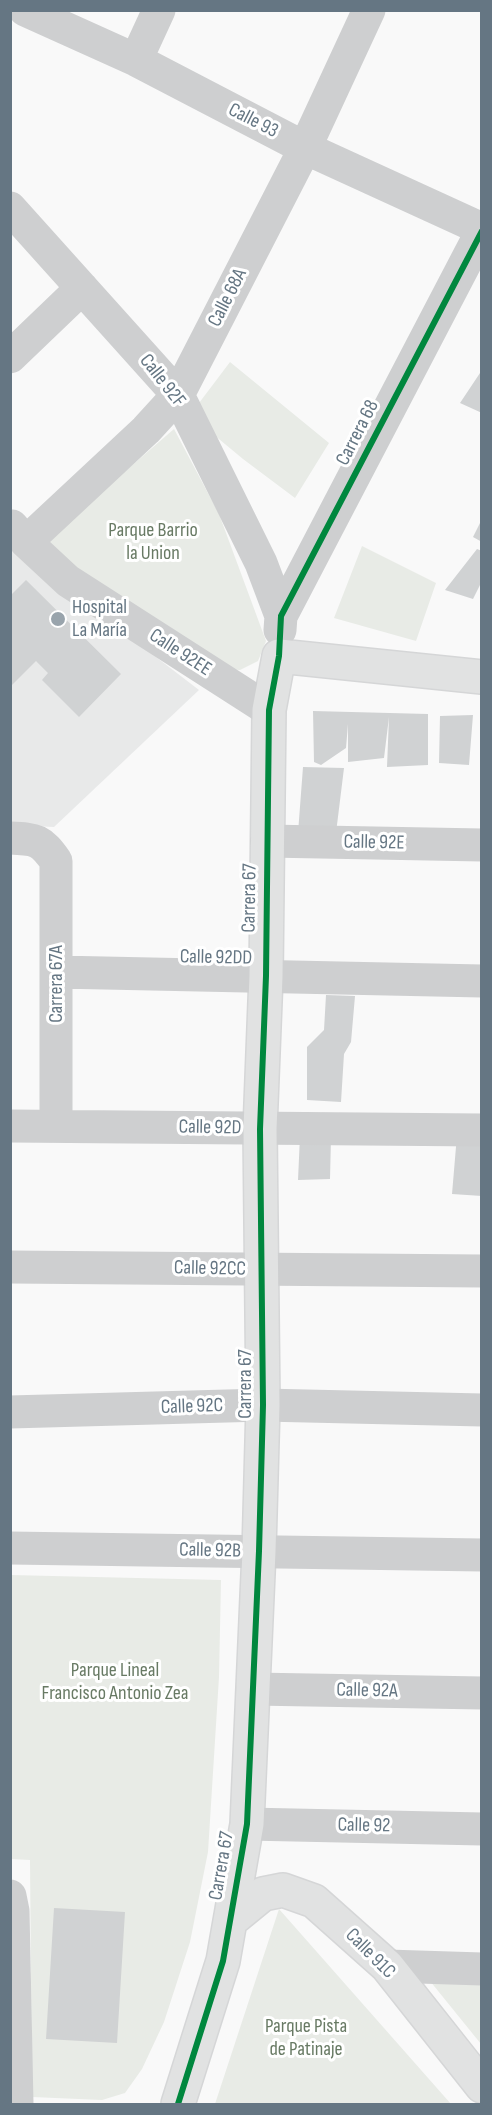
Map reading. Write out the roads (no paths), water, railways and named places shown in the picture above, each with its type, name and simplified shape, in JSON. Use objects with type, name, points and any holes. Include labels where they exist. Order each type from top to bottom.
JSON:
[{"type":"street","name":"Calle 93","points":[[25,10],[136,60],[305,148],[482,230]]},
{"type":"street","points":[[136,60],[159,10]]},
{"type":"street","name":"Calle 68A","points":[[18,534],[146,430],[178,395],[305,148],[369,10]]},
{"type":"street","name":"Calle 92F","points":[[10,208],[178,395],[261,563],[281,616]]},
{"type":"street","name":"Carrera 68","points":[[279,656],[281,616],[482,230]]},
{"type":"street","points":[[10,357],[82,288]]},
{"type":"street","name":"Calle 92EE","points":[[18,534],[68,581],[269,710]]},
{"type":"street","points":[[279,656],[482,676]]},
{"type":"street","name":"Carrera 67","points":[[181,2095],[223,1961],[247,1824],[263,1405],[260,1128],[266,976],[269,710],[279,656]]},
{"type":"street","name":"Carrera 67A","points":[[10,838],[30,839],[45,845],[56,861],[56,1126]]},
{"type":"street","name":"Calle 92E","points":[[267,841],[482,845]]},
{"type":"street","name":"Calle 92DD","points":[[57,972],[482,981]]},
{"type":"street","name":"Calle 92D","points":[[10,1126],[482,1130]]},
{"type":"street","name":"Calle 92CC","points":[[10,1267],[482,1271]]},
{"type":"street","name":"Calle 92C","points":[[10,1412],[263,1405],[482,1410]]},
{"type":"street","name":"Calle 92B","points":[[10,1548],[482,1555]]},
{"type":"street","name":"Calle 92A","points":[[253,1689],[482,1693]]},
{"type":"street","name":"Calle 92","points":[[247,1824],[482,1829]]},
{"type":"street","name":"Calle 91C","points":[[230,1921],[263,1894],[283,1890],[314,1901],[387,1966],[482,2086]]},
{"type":"street","points":[[10,1896],[13,1911],[16,2104]]},
{"type":"street","points":[[387,1966],[482,1969]]},
{"type":"street","points":[[154,2104],[181,2095]]},
{"type":"place","name":"Hospital La María","points":[[58,619]]},
{"type":"park label","name":"Parque Barrio la Union","points":[[153,542]]},
{"type":"park label","name":"Parque Lineal Francisco Antonio Zea","points":[[115,1682]]},
{"type":"park label","name":"Parque Pista de Patinaje","points":[[306,2038]]}]
